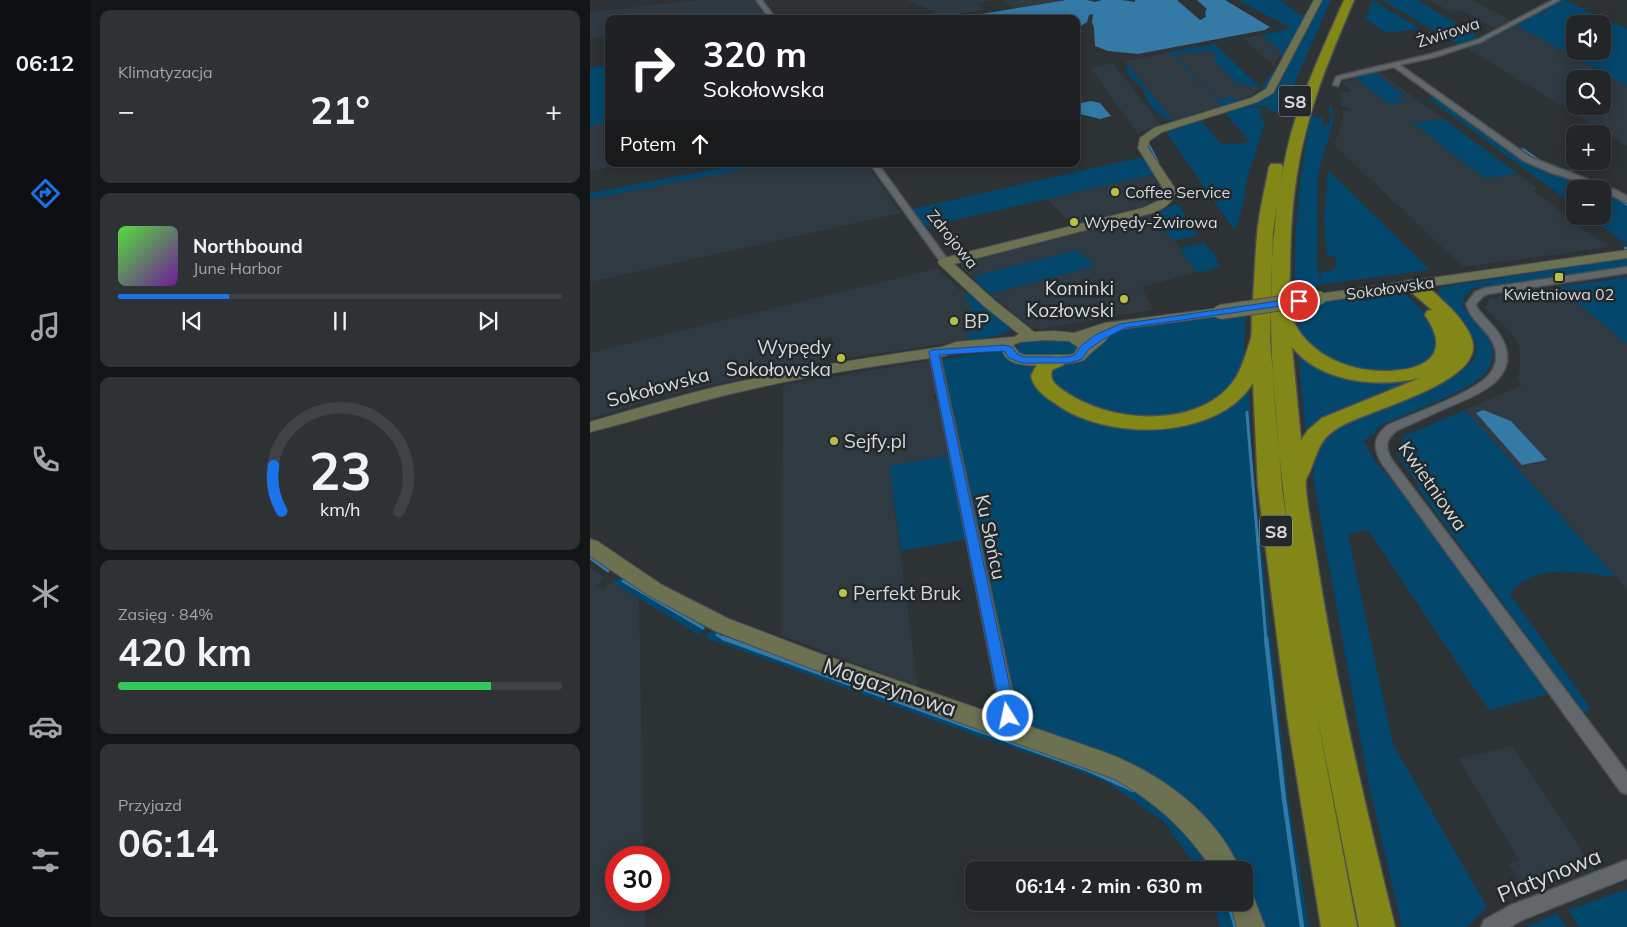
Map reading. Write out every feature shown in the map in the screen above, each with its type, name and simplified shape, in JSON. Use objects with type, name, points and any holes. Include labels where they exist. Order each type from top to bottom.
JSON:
[{"type":"highway","name":"S8","points":[[1296,98],[1338,0]]},
{"type":"highway","name":"S8","points":[[1349,0],[1316,77],[1302,117],[1294,151],[1287,190],[1282,246],[1281,314],[1286,407],[1302,551],[1337,744],[1377,927]]},
{"type":"highway","name":"S8","points":[[1278,152],[1265,232],[1260,339],[1272,496],[1303,723],[1339,927]]},
{"type":"highway","points":[[1281,314],[1307,352],[1345,372],[1369,377],[1397,377],[1416,373],[1435,364],[1444,356],[1447,342],[1442,327],[1433,313],[1413,292],[1412,285]]},
{"type":"highway","points":[[1294,483],[1305,457],[1307,447],[1316,435],[1330,423],[1437,379],[1453,367],[1462,355],[1464,343],[1455,326],[1443,310],[1412,285]]},
{"type":"highway","points":[[1056,361],[1045,366],[1040,374],[1041,379],[1056,396],[1074,407],[1098,417],[1122,421],[1168,422],[1203,413],[1230,397],[1240,386],[1260,339]]},
{"type":"street","points":[[759,0],[770,15]]},
{"type":"street","points":[[945,262],[1155,208],[1166,200],[1170,192],[1169,186],[1143,148],[1143,141],[1146,137],[1158,130],[1263,96],[1273,87],[1318,0]]},
{"type":"street","name":"Żwirowa","points":[[1336,85],[1338,78],[1342,76],[1447,52],[1486,38],[1557,0]]},
{"type":"street","points":[[1394,64],[1528,159],[1550,169],[1599,185],[1627,200]]},
{"type":"street","name":"Zdrojowa","points":[[876,167],[945,262],[972,289],[1013,339],[1011,354],[1020,359],[1056,361]]},
{"type":"street","name":"Sokołowska","points":[[590,426],[748,384],[828,369],[1032,337],[1068,335],[1080,343],[1099,338],[1123,326],[1627,254]]},
{"type":"street","name":"Kwietniowa","points":[[1627,270],[1501,288],[1478,294],[1471,304],[1472,308],[1498,342],[1502,360],[1497,372],[1488,383],[1477,390],[1392,428],[1382,437],[1380,442],[1387,462],[1627,786]]},
{"type":"street","name":"Sokołowska","points":[[1056,361],[1076,358],[1081,354],[1080,343]]},
{"type":"street","name":"Ku Słońcu","points":[[939,352],[1008,713],[1003,727]]},
{"type":"street","name":"Magazynowa","points":[[590,546],[655,590],[722,625],[813,660],[1122,770],[1151,786],[1191,820],[1210,843],[1221,861]]},
{"type":"street","name":"Platynowa","points":[[1491,927],[1516,913],[1627,869]]},
{"type":"street","points":[[1246,911],[1251,927]]},
{"type":"shaded area","points":[[701,0],[753,0],[759,6],[757,7],[766,14],[605,15],[605,37],[590,39],[590,12]]},
{"type":"shaded area","points":[[906,0],[994,0],[976,3],[985,10],[953,15],[937,15],[927,8]]},
{"type":"shaded area","points":[[1002,0],[1061,0],[1014,8]]},
{"type":"shaded area","points":[[1066,0],[1095,2],[1122,0],[1135,2],[1135,0],[1177,0],[1200,20],[1206,17],[1205,12],[1207,9],[1197,0],[1225,0],[1270,27],[1265,30],[1138,54],[1108,51],[1095,46],[1093,14],[1089,15],[1087,22],[1080,26],[1080,15],[975,15]]},
{"type":"shaded area","points":[[1238,0],[1280,0],[1301,15],[1308,15],[1291,47],[1285,47],[1290,48],[1286,56],[1280,56],[1282,52],[1261,35],[1291,28]]},
{"type":"shaded area","points":[[1321,0],[1331,0],[1282,112],[1269,111],[1269,107],[1246,105],[1271,93],[1279,85]]},
{"type":"shaded area","points":[[1372,0],[1421,29],[1386,33],[1365,18]]},
{"type":"shaded area","points":[[1382,0],[1417,0],[1482,39],[1461,46]]},
{"type":"shaded area","points":[[1429,0],[1472,0],[1512,21],[1496,29],[1463,11],[1451,12]]},
{"type":"shaded area","points":[[1560,0],[1565,0],[1597,15],[1566,15],[1566,52],[1516,25],[1503,32],[1539,12],[1547,12],[1545,8]]},
{"type":"shaded area","points":[[1611,22],[1627,29],[1627,86],[1611,77],[1611,70],[1598,70],[1580,60],[1611,60]]},
{"type":"shaded area","points":[[1516,25],[1566,52],[1566,60],[1580,60],[1598,70],[1566,70],[1566,109],[1467,48]]},
{"type":"shaded area","points":[[1261,35],[1282,52],[1274,66],[1243,38]]},
{"type":"shaded area","points":[[1215,44],[1261,88],[1247,98],[1173,121],[1125,61]]},
{"type":"shaded area","points":[[1215,44],[1261,88],[1237,83],[1213,59],[1217,57],[1210,51],[1174,54],[1216,100],[1231,97],[1237,102],[1223,108],[1169,52]]},
{"type":"shaded area","points":[[1113,63],[1161,125],[1137,133],[1091,68]]},
{"type":"shaded area","points":[[1127,64],[1173,121],[1158,113],[1144,93],[1143,88],[1133,80],[1126,70]]},
{"type":"shaded area","points":[[605,66],[605,124],[590,126],[590,68]]},
{"type":"shaded area","points":[[1378,71],[1444,119],[1413,123],[1484,178],[1518,174],[1538,189],[1534,191],[1566,216],[1566,225],[1578,225],[1611,247],[1463,267],[1334,145],[1343,119],[1342,111],[1351,110],[1341,106],[1340,91],[1350,92],[1351,90],[1342,83],[1344,81],[1356,79],[1388,104],[1405,102],[1400,98],[1388,97],[1405,95],[1374,72]]},
{"type":"shaded area","points":[[1374,72],[1405,96],[1389,98],[1400,98],[1405,102],[1388,104],[1353,76]]},
{"type":"shaded area","points":[[1271,73],[1277,74],[1268,89],[1261,88]]},
{"type":"shaded area","points":[[1611,77],[1627,86],[1627,146],[1611,136],[1611,125],[1593,125],[1576,115],[1611,115]]},
{"type":"shaded area","points":[[1435,96],[1547,171],[1545,173],[1577,180],[1566,180],[1566,199],[1428,98]]},
{"type":"shaded area","points":[[1091,101],[1100,103],[1111,116],[1100,119],[1080,114],[1080,103]]},
{"type":"shaded area","points":[[1243,106],[1261,108],[1260,118],[1266,119],[1246,183],[1244,201],[1235,231],[1166,132],[1201,120],[1222,145],[1250,142],[1225,113]]},
{"type":"shaded area","points":[[1330,106],[1332,106],[1334,119],[1318,173],[1317,264],[1320,271],[1317,288],[1312,292],[1295,295],[1298,205],[1303,160],[1311,116],[1323,118],[1322,125],[1328,125],[1333,113],[1328,113]]},
{"type":"shaded area","points":[[1444,119],[1518,174],[1484,178],[1413,123]]},
{"type":"shaded area","points":[[605,124],[605,167],[612,167],[590,171],[590,126]]},
{"type":"shaded area","points":[[1142,157],[1152,170],[1155,170],[1157,177],[1154,178],[1151,175],[926,227],[913,209]]},
{"type":"shaded area","points":[[726,167],[755,167],[590,199],[590,193]]},
{"type":"shaded area","points":[[755,167],[868,167],[901,213],[590,282],[590,199]]},
{"type":"shaded area","points":[[1328,170],[1430,270],[1318,285],[1322,271],[1328,272],[1336,267],[1336,257],[1327,255],[1324,223]]},
{"type":"shaded area","name":"Coffee Service","points":[[1151,175],[1159,186],[1143,207],[1078,223],[1072,224],[1046,199]]},
{"type":"shaded area","points":[[1611,194],[1627,203],[1627,245],[1600,225],[1611,225]]},
{"type":"shaded area","points":[[1175,204],[1180,206],[1186,219],[1165,222],[1158,212]]},
{"type":"shaded area","points":[[1158,212],[1169,226],[1162,229],[1177,244],[1189,263],[1198,272],[1142,287],[1153,310],[1042,329],[1031,327],[990,294],[1094,266],[1078,250],[972,277],[960,266],[962,262]]},
{"type":"shaded area","points":[[1188,223],[1198,235],[1174,241],[1162,228]]},
{"type":"shaded area","points":[[1204,243],[1215,255],[1219,266],[1208,271],[1198,272],[1189,263],[1180,248]]},
{"type":"shaded area","points":[[1077,250],[1095,266],[990,294],[972,277]]},
{"type":"shaded area","points":[[1627,258],[1627,266],[1474,288],[1465,296],[1462,306],[1490,341],[1493,353],[1491,364],[1485,374],[1477,381],[1451,395],[1381,425],[1374,434],[1364,440],[1373,458],[1423,519],[1504,631],[1509,639],[1507,641],[1512,648],[1517,649],[1549,694],[1489,710],[1368,530],[1348,534],[1393,744],[1487,907],[1467,927],[1402,927],[1369,786],[1313,478],[1318,452],[1323,441],[1332,430],[1454,377],[1473,362],[1477,347],[1467,325],[1439,297],[1439,291],[1442,287]]},
{"type":"shaded area","points":[[939,268],[942,276],[946,275],[959,290],[962,289],[972,299],[992,337],[834,360],[829,344],[832,340],[831,337],[812,342],[814,348],[819,347],[823,360],[821,362],[784,369],[779,365],[769,367],[766,373],[687,390],[590,418],[590,353]]},
{"type":"shaded area","points":[[1627,277],[1627,344],[1558,287]]},
{"type":"shaded area","points":[[1558,287],[1627,344],[1627,589],[1465,410],[1522,385],[1517,380],[1520,366],[1519,344],[1512,334],[1485,308],[1490,297],[1499,299],[1497,296]]},
{"type":"shaded area","points":[[1390,291],[1405,294],[1429,317],[1439,335],[1438,351],[1424,364],[1410,370],[1393,373],[1357,370],[1340,365],[1324,357],[1311,347],[1302,335],[1296,305]]},
{"type":"shaded area","points":[[966,293],[972,294],[1012,330],[996,336],[969,340],[967,333],[979,329],[971,318],[975,314],[969,315],[967,312],[973,310],[964,295],[961,296]]},
{"type":"shaded area","points":[[1246,312],[1243,363],[1231,389],[1198,410],[1163,419],[1116,418],[1059,393],[1047,372],[1059,365],[1080,362],[1103,339],[1126,329]]},
{"type":"shaded area","points":[[1062,338],[1076,343],[1078,347],[1074,354],[1026,356],[1017,351],[1016,348],[1030,340]]},
{"type":"shaded area","points":[[998,350],[1037,364],[1033,373],[1054,402],[1082,417],[1160,427],[1249,388],[1252,463],[1288,797],[1309,927],[1265,927],[1253,899],[1253,861],[1232,861],[1180,799],[1023,725],[1013,708],[938,360],[996,352]]},
{"type":"shaded area","points":[[1298,351],[1373,381],[1396,382],[1430,375],[1323,419],[1306,434]]},
{"type":"shaded area","points":[[933,360],[939,391],[933,396],[935,402],[941,401],[952,455],[889,466],[918,687],[781,635],[783,385]]},
{"type":"shaded area","points":[[1465,410],[1616,577],[1569,572],[1545,573],[1524,581],[1510,594],[1591,709],[1583,712],[1417,487],[1419,486],[1397,454],[1404,436]]},
{"type":"shaded area","points":[[1483,410],[1511,421],[1547,460],[1522,465],[1476,413]]},
{"type":"shaded area","points":[[952,455],[969,539],[901,551],[889,466]]},
{"type":"shaded area","points":[[590,568],[605,578],[597,585],[603,589],[612,582],[639,599],[644,846],[605,846],[605,911],[645,911],[646,927],[590,927]]},
{"type":"shaded area","points":[[621,577],[658,601],[705,626],[705,629],[699,635],[612,582]]},
{"type":"shaded area","points":[[716,631],[1122,780],[1168,811],[1208,861],[1192,861],[1163,821],[1106,782],[1053,761],[985,739],[704,637],[710,632]]},
{"type":"shaded area","points":[[1512,746],[1594,869],[1527,892],[1509,864],[1519,860],[1458,759]]},
{"type":"shaded area","points":[[1627,889],[1627,927],[1579,927],[1568,910]]},
{"type":"shaded area","points":[[1215,911],[1235,911],[1241,927],[1220,927]]},
{"type":"shaded area","points":[[1557,913],[1566,927],[1527,927]]},
{"type":"waterway","points":[[1414,75],[1428,85]]},
{"type":"waterway","points":[[1444,96],[1455,104]]},
{"type":"waterway","points":[[1456,105],[1484,124]]},
{"type":"waterway","points":[[1486,126],[1496,133]]},
{"type":"waterway","points":[[1500,136],[1508,141]]},
{"type":"waterway","points":[[1148,143],[1158,162]]},
{"type":"waterway","points":[[1523,149],[1539,160]]},
{"type":"waterway","points":[[1561,169],[1572,172]]},
{"type":"waterway","points":[[1616,197],[1627,205]]},
{"type":"waterway","points":[[1247,414],[1266,640]]},
{"type":"waterway","points":[[590,558],[608,571]]},
{"type":"waterway","points":[[623,581],[703,628]]},
{"type":"waterway","points":[[717,635],[726,640]]},
{"type":"waterway","points":[[723,638],[1089,770],[1133,790]]},
{"type":"waterway","points":[[1266,638],[1284,799],[1302,927]]},
{"type":"waterway","points":[[1231,911],[1236,927]]},
{"type":"place","name":"Coffee Service","points":[[1115,192]]},
{"type":"place","name":"Wypędy-Żwirowa","points":[[1074,222]]},
{"type":"place","name":"Kwietniowa 02","points":[[1559,277]]},
{"type":"place","name":"Kominki Kozłowski","points":[[1124,299]]},
{"type":"place","name":"BP","points":[[954,321]]},
{"type":"place","name":"Wypędy Sokołowska","points":[[841,358]]},
{"type":"place","name":"Sejfy.pl","points":[[834,441]]},
{"type":"place","name":"Perfekt Bruk","points":[[843,593]]},
{"type":"route","points":[[1008,716],[934,352],[1004,348],[1009,349],[1013,356],[1022,360],[1072,360],[1079,357],[1085,348],[1099,338],[1123,326],[1299,301]]}]
